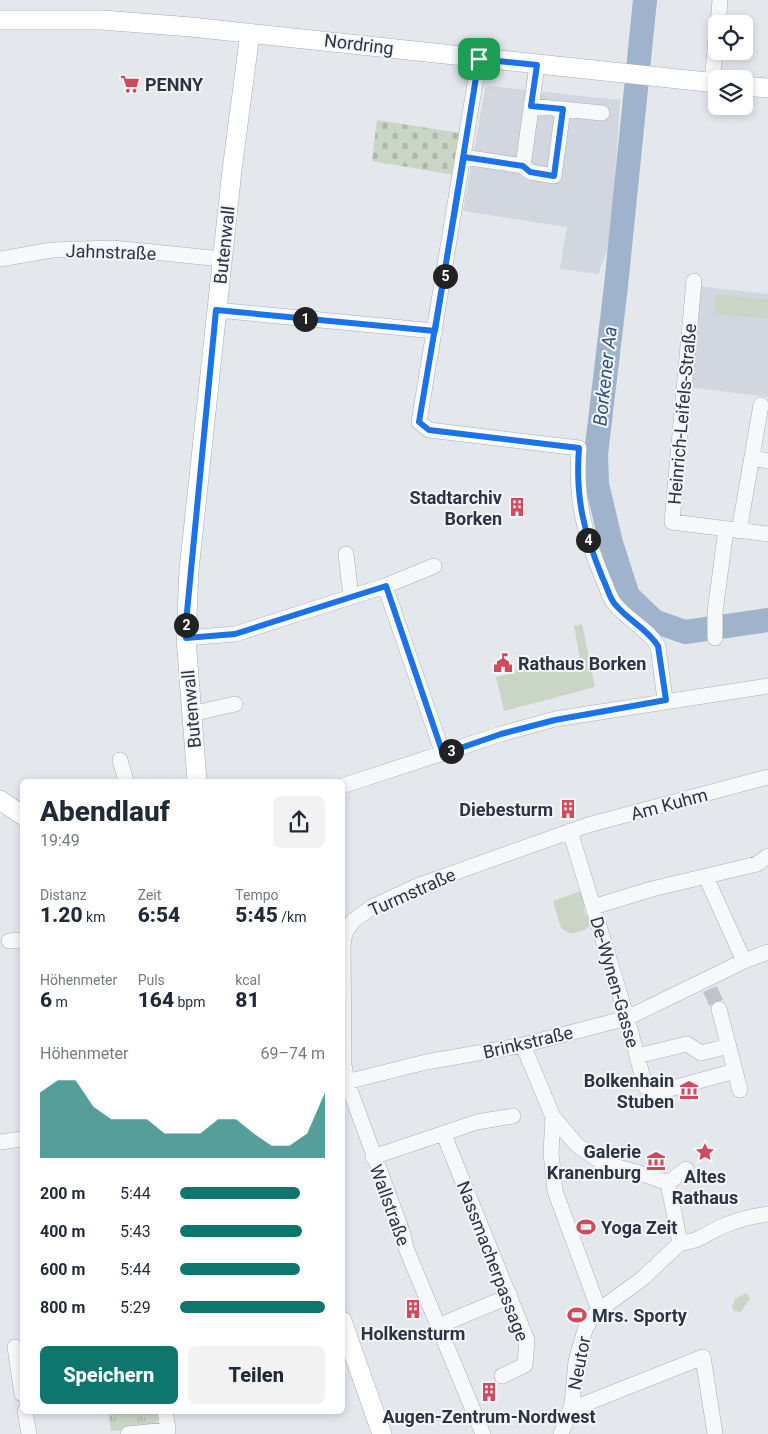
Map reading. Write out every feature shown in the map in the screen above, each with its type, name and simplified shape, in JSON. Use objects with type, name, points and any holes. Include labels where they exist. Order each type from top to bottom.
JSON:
[{"type":"main road","name":"Nordring","points":[[0,20],[102,20],[250,32],[479,59],[708,82]]},
{"type":"main road","name":"Butenwall","points":[[197,779],[186,638],[189,570],[216,310],[250,32]]},
{"type":"main road","points":[[753,87],[768,88]]},
{"type":"main road","points":[[2,805],[20,814]]},
{"type":"main road","points":[[345,1329],[382,1434]]},
{"type":"street","points":[[719,15],[720,0]]},
{"type":"street","points":[[479,59],[419,422],[429,430],[579,448],[577,487],[580,514],[593,556],[613,602],[629,619],[653,639],[658,646],[666,700]]},
{"type":"street","points":[[523,166],[537,65]]},
{"type":"street","points":[[531,106],[602,113]]},
{"type":"street","points":[[464,157],[523,166],[530,172],[554,176],[563,109]]},
{"type":"street","name":"Jahnstraße","points":[[0,259],[52,250],[113,248],[222,260]]},
{"type":"street","name":"Heinrich-Leifels-Straße","points":[[694,281],[672,522],[768,534]]},
{"type":"street","points":[[216,310],[435,331]]},
{"type":"street","points":[[714,638],[714,618],[732,530],[752,458],[761,405]]},
{"type":"street","points":[[752,458],[768,461]]},
{"type":"street","points":[[346,554],[351,597]]},
{"type":"street","points":[[186,638],[235,634],[386,586],[434,566]]},
{"type":"street","points":[[386,586],[443,754]]},
{"type":"street","points":[[345,785],[501,734],[555,720],[666,700],[768,686]]},
{"type":"street","points":[[191,714],[235,704]]},
{"type":"street","points":[[120,760],[125,779]]},
{"type":"street","name":"Am Kuhm","points":[[570,832],[588,825],[768,778]]},
{"type":"street","name":"De-Wynen-Gasse","points":[[570,832],[645,1086],[652,1092],[662,1091],[735,1072]]},
{"type":"street","name":"Turmstraße","points":[[345,937],[354,920],[374,906],[417,886],[570,832]]},
{"type":"street","name":"De-Wynen-Gasse","points":[[593,907],[652,889],[757,864],[768,856]]},
{"type":"street","points":[[706,877],[744,961]]},
{"type":"street","name":"Brinkstraße","points":[[345,1082],[426,1062],[523,1045],[626,1018],[708,984],[744,961],[768,952]]},
{"type":"street","points":[[719,1009],[740,1090]]},
{"type":"street","points":[[637,1056],[687,1044],[701,1053],[729,1046]]},
{"type":"street","points":[[523,1045],[553,1117],[577,1145],[603,1163],[643,1174],[668,1184]]},
{"type":"street","name":"Wallstraße","points":[[345,1082],[403,1234],[406,1248],[483,1434]]},
{"type":"street","points":[[373,1157],[444,1135],[477,1122],[513,1116]]},
{"type":"street","points":[[553,1117],[551,1153],[555,1191],[599,1310]]},
{"type":"street","name":"Nassmacherpassage","points":[[444,1135],[527,1340],[525,1365],[502,1376]]},
{"type":"street","points":[[0,1142],[20,1139]]},
{"type":"street","points":[[668,1184],[686,1169]]},
{"type":"street","points":[[668,1184],[680,1243],[697,1242],[721,1227],[753,1216],[768,1214]]},
{"type":"street","name":"Neutor","points":[[560,1434],[572,1404],[576,1361],[585,1330],[599,1310],[642,1279],[680,1243]]},
{"type":"street","points":[[438,1326],[510,1296]]},
{"type":"street","points":[[12,1347],[20,1385]]},
{"type":"street","points":[[572,1404],[582,1405],[703,1357],[715,1434]]},
{"type":"street","points":[[26,1414],[29,1434]]},
{"type":"street","points":[[128,1434],[168,1430],[165,1414]]},
{"type":"shaded area","points":[[489,86],[620,100],[611,241],[598,274],[560,269],[567,227],[463,211],[485,89]]},
{"type":"shaded area","points":[[697,286],[768,294],[768,397],[688,387]]},
{"type":"green space","points":[[377,120],[460,133],[454,175],[372,161]]},
{"type":"green space","points":[[714,294],[768,300],[768,318],[715,314]]},
{"type":"green space","points":[[582,624],[595,687],[504,711],[496,677],[515,673],[515,670],[580,659],[574,626]]},
{"type":"green space","points":[[581,891],[586,904],[584,907],[585,914],[589,916],[591,924],[587,929],[571,934],[561,928],[553,901]]},
{"type":"green space","points":[[746,1293],[750,1298],[741,1312],[734,1311],[732,1307],[735,1299]]},
{"type":"green space","points":[[108,1414],[160,1414],[155,1423],[149,1426],[111,1431]]},
{"type":"waterway","name":"Borkener Aa","points":[[645,0],[616,286],[596,454],[597,484],[611,543],[628,596],[654,621],[685,632],[768,620]]},
{"type":"tunnel","points":[[710,989],[719,1009]]},
{"type":"place","name":"PENNY","points":[[130,84]]},
{"type":"place","name":"Stadtarchiv Borken","points":[[517,507]]},
{"type":"place","name":"Rathaus Borken","points":[[503,663]]},
{"type":"place","name":"Diebesturm","points":[[568,809]]},
{"type":"place","name":"Bolkenhain Stuben","points":[[689,1090]]},
{"type":"place","name":"Altes Rathaus","points":[[705,1152]]},
{"type":"place","name":"Galerie Kranenburg","points":[[656,1161]]},
{"type":"place","name":"Yoga Zeit","points":[[586,1227]]},
{"type":"place","name":"Holkensturm","points":[[413,1309]]},
{"type":"place","name":"Mrs. Sporty","points":[[577,1315]]},
{"type":"place","name":"Augen-Zentrum-Nordwest","points":[[489,1392]]},
{"type":"route","points":[[479,59],[435,331],[216,310],[189,570],[186,638],[235,634],[386,586],[443,754],[501,734],[555,720],[666,700],[658,646],[646,632],[629,619],[613,602],[593,556],[580,514],[577,487],[579,448],[429,430],[419,422],[435,331],[447,261],[464,157],[523,166],[530,172],[554,176],[563,109],[531,106],[537,65],[479,59]]}]
